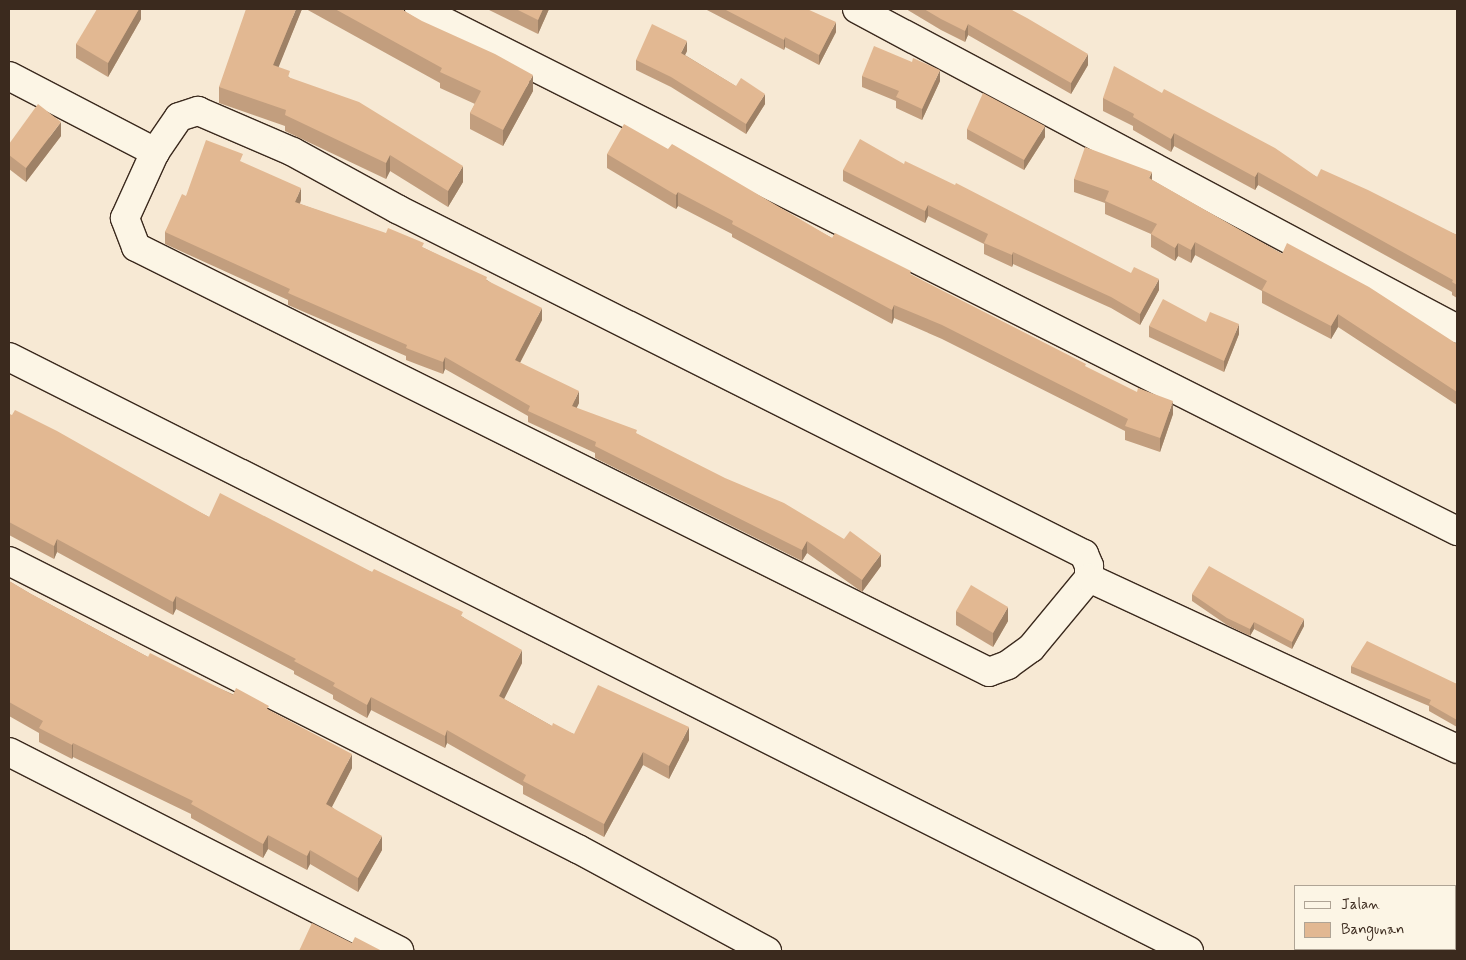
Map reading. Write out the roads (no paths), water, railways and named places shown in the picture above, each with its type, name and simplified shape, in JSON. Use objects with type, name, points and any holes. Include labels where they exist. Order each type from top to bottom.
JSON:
[{"type":"street","points":[[419,9],[1457,531]]},
{"type":"street","points":[[857,9],[1457,329]]},
{"type":"street","points":[[9,76],[155,152]]},
{"type":"street","points":[[198,111],[293,152],[397,209],[1084,554],[1089,566],[1089,578],[1031,648],[1008,665],[989,672],[136,247],[130,238],[125,218],[155,152],[178,117],[198,111]]},
{"type":"street","points":[[9,357],[1189,951]]},
{"type":"street","points":[[9,562],[578,849],[767,951]]},
{"type":"street","points":[[1089,578],[1457,749]]},
{"type":"street","points":[[9,752],[398,951]]}]
